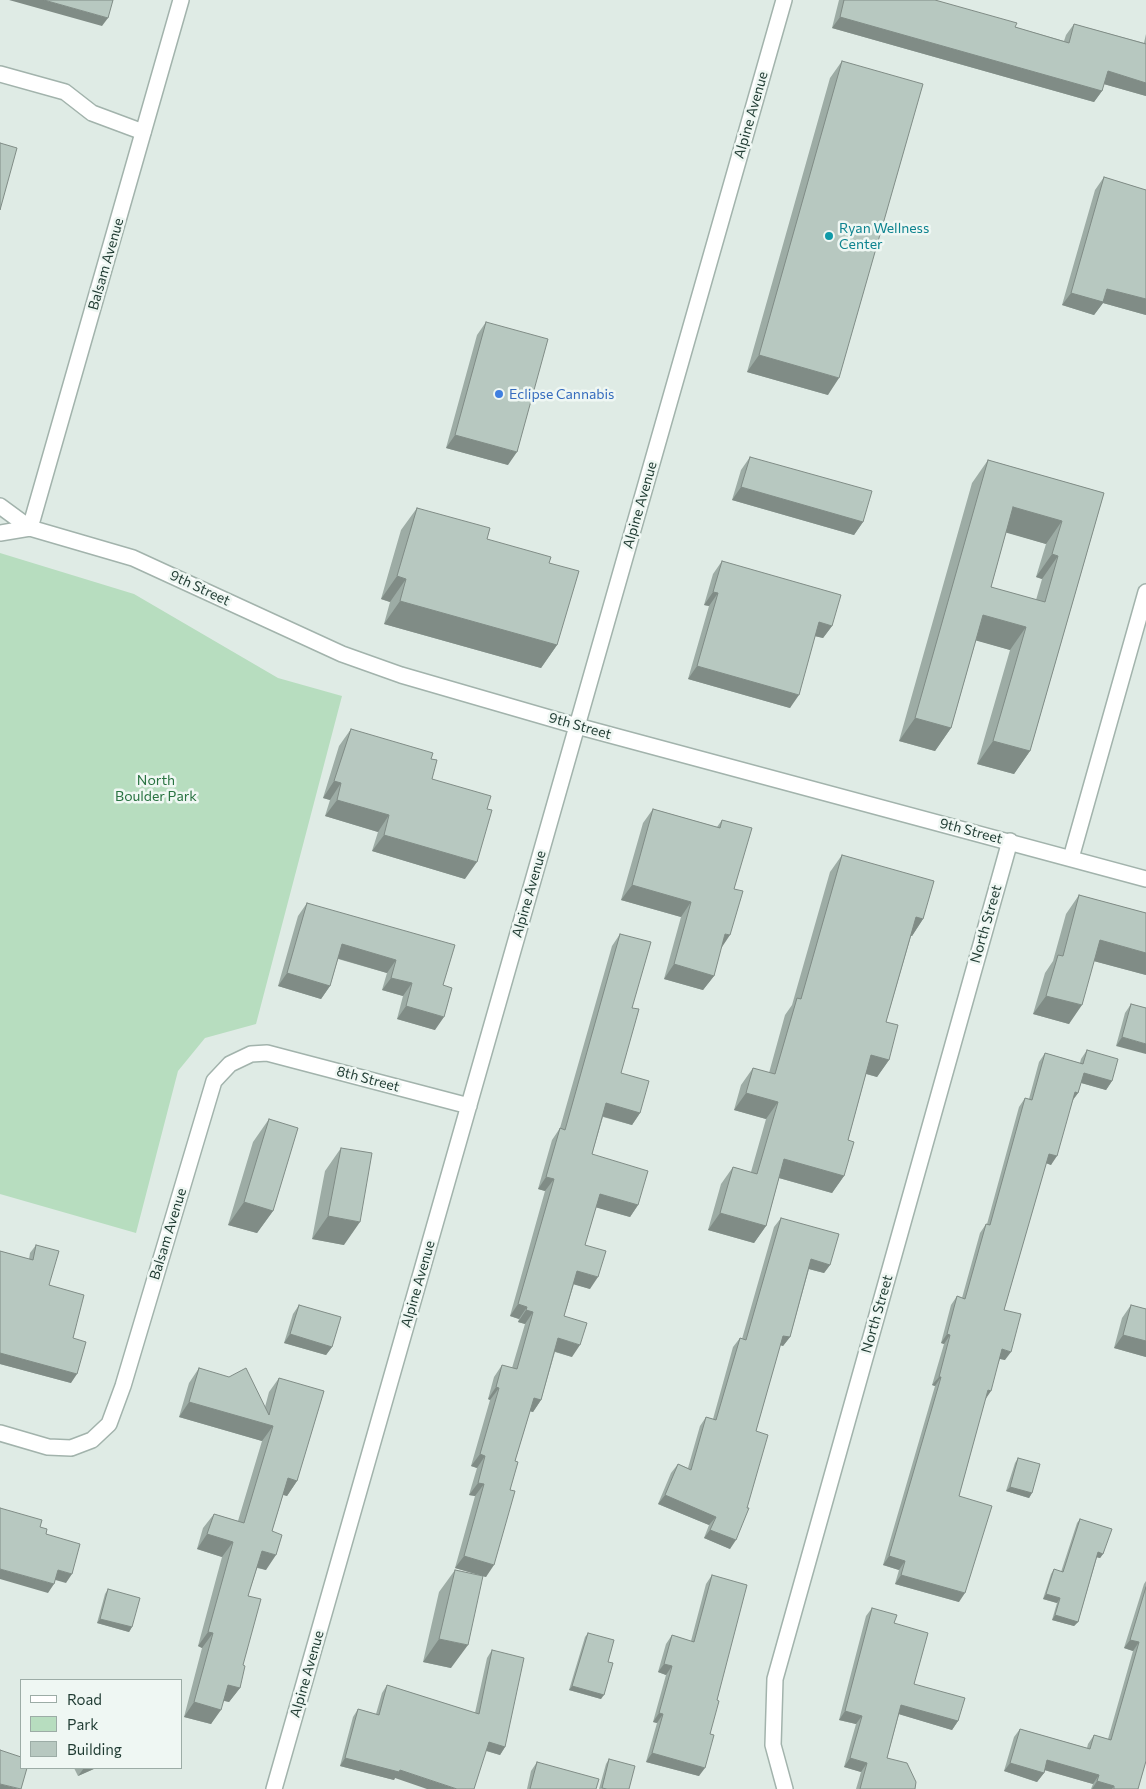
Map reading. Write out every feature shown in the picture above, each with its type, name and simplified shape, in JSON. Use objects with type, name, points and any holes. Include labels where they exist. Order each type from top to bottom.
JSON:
[{"type":"street","name":"Balsam Avenue","points":[[30,528],[181,0]]},
{"type":"street","name":"Alpine Avenue","points":[[274,1789],[784,0]]},
{"type":"street","points":[[0,74],[66,92],[92,113],[143,132]]},
{"type":"street","name":"9th Street","points":[[0,506],[30,528],[146,564],[366,663],[577,726],[1146,879]]},
{"type":"street","name":"9th Street","points":[[0,533],[30,528]]},
{"type":"street","points":[[1071,858],[1146,592]]},
{"type":"street","name":"North Street","points":[[785,1789],[773,1745],[775,1679],[1010,841]]},
{"type":"street","name":"Balsam Avenue","points":[[0,1433],[48,1447],[71,1448],[92,1440],[108,1424],[123,1386],[214,1081],[230,1064],[251,1054],[267,1053]]},
{"type":"street","name":"8th Street","points":[[267,1053],[469,1106]]},
{"type":"green space","name":"North Boulder Park","points":[[0,553],[134,594],[278,678],[342,696],[256,1024],[205,1038],[178,1071],[136,1233],[0,1194]]},
{"type":"building","points":[[44,0],[113,0],[108,18]]},
{"type":"building","points":[[844,0],[935,0],[1017,23],[1015,27],[1069,43],[1074,24],[1146,44],[1146,83],[1108,71],[1102,91],[840,17]]},
{"type":"building","name":"Ryan Wellness Center","points":[[842,61],[923,84],[839,378],[759,355]]},
{"type":"building","points":[[0,143],[17,148],[0,210]]},
{"type":"building","points":[[1104,177],[1146,190],[1146,299],[1107,289],[1103,302],[1071,293]]},
{"type":"building","points":[[486,322],[548,339],[517,452],[455,435]]},
{"type":"building","points":[[750,457],[872,491],[863,522],[741,487]]},
{"type":"building","points":[[988,460],[1104,493],[1030,751],[993,741],[1026,627],[983,615],[951,728],[915,718]],"holes":[[[1013,507],[1062,521],[1052,554],[1058,556],[1045,602],[991,587]]]},
{"type":"building","points":[[417,508],[490,528],[487,539],[551,557],[549,563],[579,571],[557,645],[400,601],[406,579],[397,576]]},
{"type":"building","points":[[722,561],[841,595],[832,626],[819,622],[799,695],[697,666],[718,593],[713,592]]},
{"type":"building","points":[[351,729],[433,753],[431,759],[437,760],[432,779],[491,796],[487,809],[492,810],[477,862],[384,835],[389,815],[337,800],[341,783],[334,781]]},
{"type":"building","points":[[653,809],[720,828],[722,820],[752,828],[734,889],[743,891],[730,935],[725,934],[714,976],[674,964],[691,902],[632,885]]},
{"type":"building","points":[[842,855],[934,881],[923,919],[916,917],[886,1022],[898,1025],[889,1060],[871,1055],[848,1140],[854,1142],[844,1176],[784,1159],[766,1226],[720,1213],[733,1167],[757,1174],[778,1102],[746,1093],[753,1068],[775,1074],[797,998],[801,999]]},
{"type":"building","points":[[1079,895],[1146,913],[1146,953],[1100,940],[1082,1005],[1046,996],[1058,955],[1063,956]]},
{"type":"building","points":[[307,903],[455,945],[443,985],[452,988],[444,1017],[406,1006],[412,983],[391,978],[396,960],[342,944],[330,986],[287,973]]},
{"type":"building","points":[[620,934],[651,942],[632,1008],[639,1009],[621,1073],[649,1081],[640,1113],[606,1103],[592,1154],[648,1171],[638,1205],[600,1194],[585,1245],[606,1251],[598,1277],[577,1271],[564,1316],[587,1323],[580,1345],[558,1338],[541,1400],[534,1398],[515,1461],[518,1462],[510,1490],[515,1491],[494,1565],[464,1556],[484,1484],[478,1483],[485,1456],[480,1454],[499,1388],[496,1387],[502,1365],[517,1369],[533,1312],[526,1310],[527,1307],[518,1304],[554,1179],[546,1177],[560,1128],[565,1130]]},
{"type":"building","points":[[1131,1004],[1146,1008],[1146,1044],[1122,1037]]},
{"type":"building","points":[[1087,1050],[1118,1059],[1112,1081],[1084,1073],[1078,1093],[1075,1092],[1057,1156],[1049,1154],[1004,1310],[1021,1314],[1011,1352],[1002,1349],[991,1391],[988,1390],[959,1496],[992,1506],[965,1593],[901,1575],[905,1561],[889,1556],[941,1377],[939,1377],[950,1335],[947,1334],[957,1296],[965,1299],[986,1224],[990,1225],[1025,1098],[1032,1100],[1045,1053],[1083,1064]]},
{"type":"building","points":[[269,1119],[298,1128],[273,1211],[244,1202]]},
{"type":"building","points":[[341,1148],[372,1153],[360,1222],[328,1216]]},
{"type":"building","points":[[781,1218],[839,1234],[830,1265],[811,1259],[790,1337],[783,1336],[756,1431],[768,1435],[747,1508],[749,1508],[736,1540],[710,1530],[716,1517],[665,1495],[678,1464],[691,1470],[706,1417],[716,1420],[740,1338],[746,1340]]},
{"type":"building","points":[[36,1245],[59,1251],[49,1285],[84,1295],[73,1338],[86,1342],[77,1374],[0,1353],[0,1251],[33,1260]]},
{"type":"building","points":[[299,1305],[341,1317],[332,1347],[290,1334]]},
{"type":"building","points":[[1131,1305],[1146,1309],[1146,1341],[1123,1335]]},
{"type":"building","points":[[199,1368],[229,1377],[246,1368],[269,1415],[279,1378],[324,1391],[297,1481],[288,1478],[272,1531],[282,1535],[276,1555],[262,1551],[248,1596],[261,1599],[243,1665],[245,1666],[240,1688],[228,1685],[221,1710],[194,1702],[213,1633],[208,1632],[233,1542],[207,1534],[214,1514],[244,1523],[273,1426],[189,1402]]},
{"type":"building","points":[[1018,1458],[1040,1464],[1032,1493],[1010,1487]]},
{"type":"building","points":[[0,1508],[42,1520],[40,1527],[47,1529],[46,1534],[80,1544],[72,1574],[58,1570],[54,1584],[0,1569]]},
{"type":"building","points":[[1080,1519],[1112,1529],[1103,1554],[1098,1552],[1078,1622],[1055,1615],[1060,1598],[1046,1594],[1054,1569],[1063,1572]]},
{"type":"building","points":[[455,1570],[483,1576],[468,1645],[439,1639]]},
{"type":"building","points":[[712,1575],[747,1585],[717,1700],[719,1701],[710,1734],[714,1735],[705,1768],[652,1753],[663,1714],[659,1713],[672,1666],[664,1664],[672,1635],[694,1642]]},
{"type":"building","points":[[1146,1587],[1146,1761],[1138,1789],[1114,1789],[1114,1786],[1097,1781],[1099,1775],[1047,1760],[1044,1773],[1010,1763],[1020,1729],[1090,1749],[1094,1735],[1111,1740],[1139,1642],[1130,1640]]},
{"type":"building","points":[[108,1589],[140,1598],[132,1627],[100,1619]]},
{"type":"building","points":[[872,1608],[897,1615],[894,1623],[928,1633],[914,1684],[965,1698],[958,1721],[901,1705],[887,1758],[907,1763],[916,1782],[915,1789],[860,1789],[867,1763],[850,1758],[862,1716],[845,1711]]},
{"type":"building","points":[[588,1633],[614,1640],[608,1662],[613,1663],[604,1695],[572,1686]]},
{"type":"building","points":[[492,1650],[524,1658],[505,1747],[489,1742],[474,1789],[457,1789],[400,1770],[399,1772],[345,1758],[358,1709],[379,1715],[387,1685],[479,1714]]},
{"type":"building","points":[[0,1750],[20,1757],[20,1769],[27,1769],[21,1789],[0,1784]]},
{"type":"building","points":[[609,1759],[635,1766],[629,1789],[602,1788]]},
{"type":"building","points":[[537,1762],[599,1779],[596,1789],[530,1789]]},
{"type":"place","name":"Ryan Wellness Center","points":[[829,236]]},
{"type":"place","name":"Eclipse Cannabis","points":[[499,394]]}]
